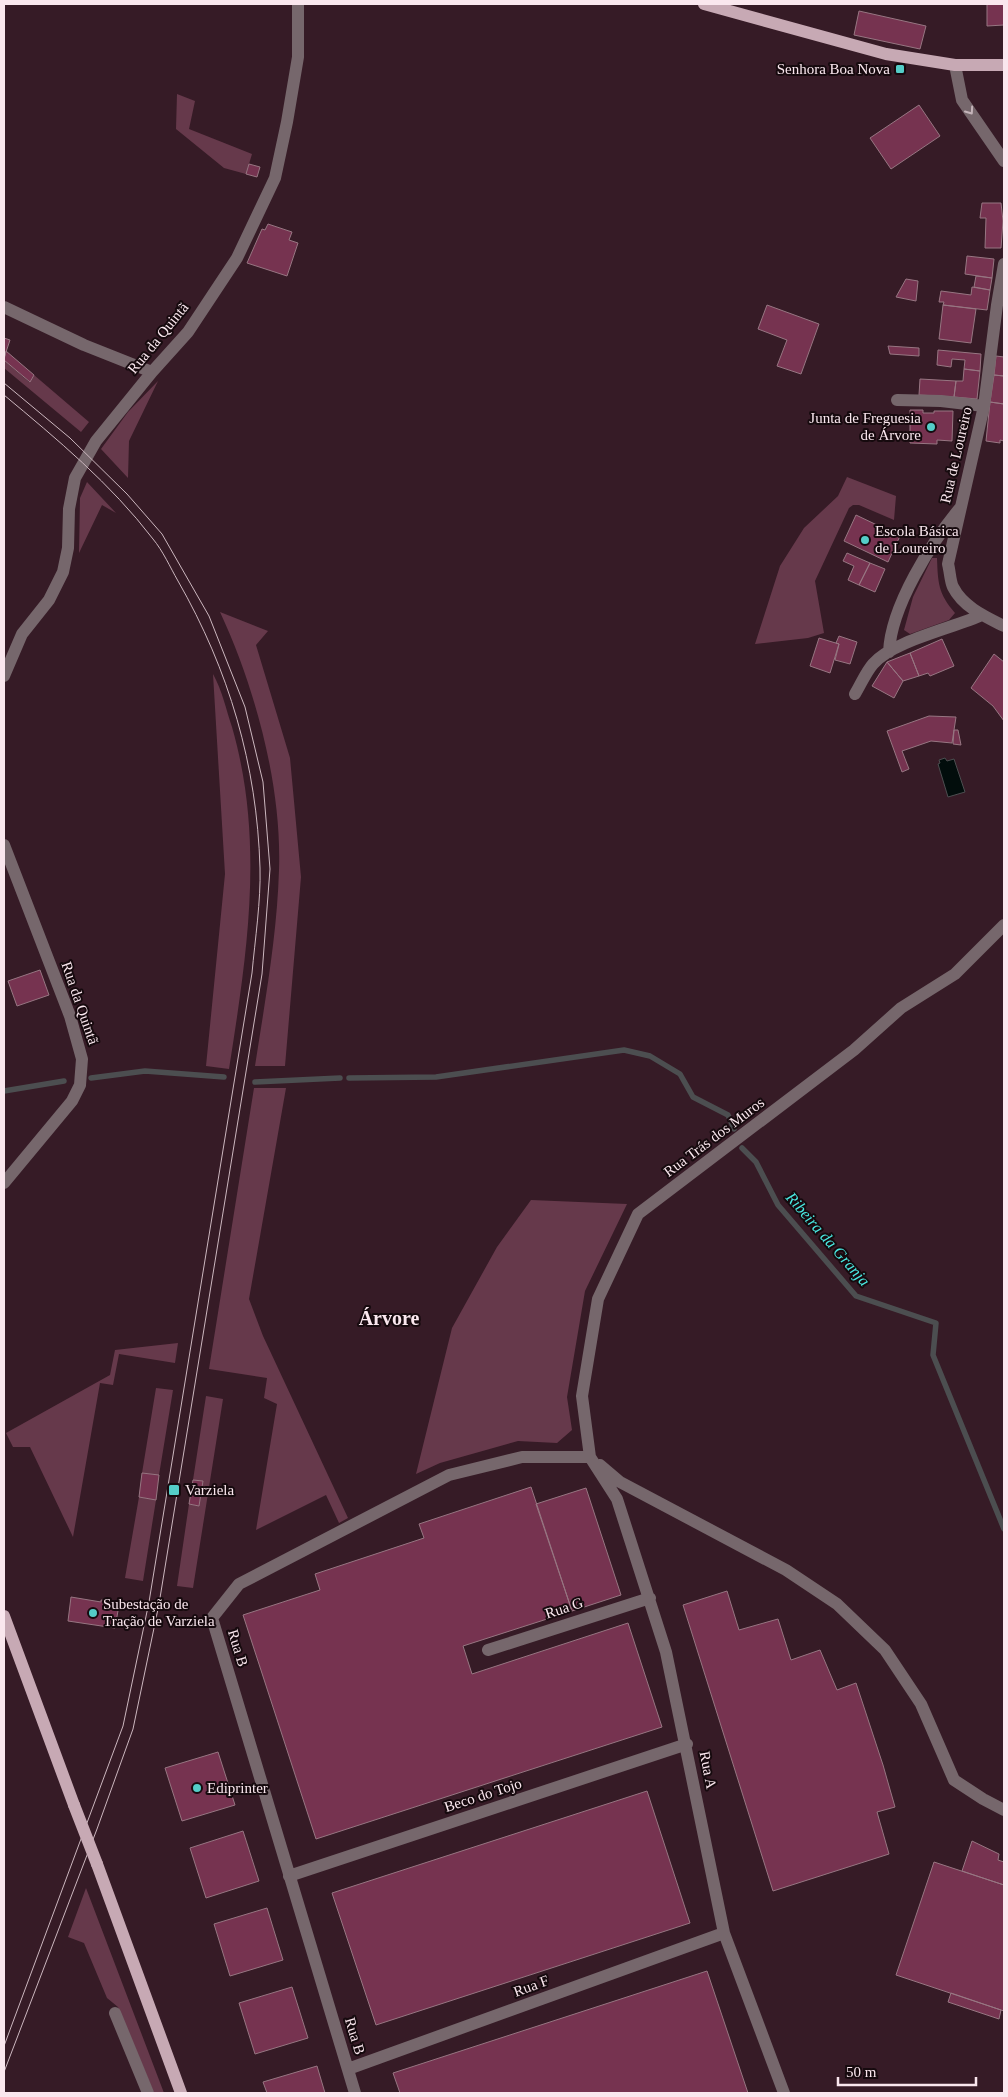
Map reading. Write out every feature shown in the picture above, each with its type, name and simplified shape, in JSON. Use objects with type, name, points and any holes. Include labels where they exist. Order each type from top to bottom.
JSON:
[{"type":"main road","points":[[704,4],[886,54],[955,65],[1004,65]]},
{"type":"main road","points":[[4,1616],[181,2093]]},
{"type":"street","name":"Rua da Quintã","points":[[4,676],[22,634],[49,600],[63,572],[68,548],[70,509],[75,478],[96,441],[152,372],[188,332],[237,258],[275,178],[298,57],[298,4]]},
{"type":"street","points":[[955,65],[962,100],[1004,161]]},
{"type":"street","name":"Rua de Loureiro","points":[[1004,264],[984,406],[948,564],[953,587],[964,601],[982,615],[1004,626]]},
{"type":"street","points":[[4,307],[84,345],[152,372]]},
{"type":"street","points":[[897,400],[941,401],[984,406]]},
{"type":"street","points":[[889,652],[896,618],[922,561],[939,533],[961,506]]},
{"type":"street","points":[[855,694],[873,663],[889,652],[909,642],[982,615]]},
{"type":"street","name":"Rua da Quintã","points":[[4,845],[70,1016],[82,1059],[80,1086],[72,1101],[4,1183]]},
{"type":"street","name":"Rua Trás dos Muros","points":[[590,1457],[582,1396],[598,1298],[638,1214],[854,1050],[901,1008],[955,974],[1004,925]]},
{"type":"street","name":"Rua B","points":[[356,2093],[212,1618],[239,1584],[449,1475],[522,1457],[590,1457]]},
{"type":"street","points":[[590,1457],[620,1482],[786,1570],[837,1604],[885,1650],[921,1704],[954,1780],[1004,1810]]},
{"type":"street","name":"Rua A","points":[[590,1457],[617,1500],[650,1598],[666,1652],[687,1744],[724,1933],[784,2093]]},
{"type":"street","name":"Rua G","points":[[488,1650],[650,1598]]},
{"type":"street","name":"Beco do Tojo","points":[[289,1876],[687,1744]]},
{"type":"street","name":"Rua F","points":[[348,2069],[724,1933]]},
{"type":"street","points":[[114,2013],[148,2093]]},
{"type":"shaded area","points":[[177,94],[195,101],[189,129],[252,154],[246,174],[224,168],[176,129]]},
{"type":"shaded area","points":[[4,360],[29,382],[34,375],[89,422],[81,432],[4,368]]},
{"type":"shaded area","points":[[158,381],[129,441],[128,478],[101,449],[128,412]]},
{"type":"shaded area","points":[[847,477],[896,496],[894,520],[859,505],[853,505],[849,508],[815,581],[824,633],[808,638],[755,644],[780,566],[804,528],[838,496]]},
{"type":"shaded area","points":[[87,482],[116,513],[102,505],[79,553],[80,498]]},
{"type":"shaded area","points":[[932,558],[937,558],[940,587],[945,599],[955,613],[949,620],[910,634],[904,630],[913,597]]},
{"type":"shaded area","points":[[220,612],[268,631],[256,645],[290,758],[301,877],[285,1066],[255,1066],[276,919],[279,838],[271,771],[264,738],[244,672]]},
{"type":"shaded area","points":[[213,674],[232,727],[242,770],[248,813],[250,855],[247,941],[229,1069],[206,1066],[225,874]]},
{"type":"shaded area","points":[[945,758],[947,761],[954,759],[965,792],[948,797],[938,764],[940,763],[939,760]]},
{"type":"shaded area","points":[[254,1088],[286,1088],[249,1299],[263,1336],[348,1518],[339,1523],[326,1495],[256,1530],[277,1404],[264,1398],[267,1378],[209,1369]]},
{"type":"shaded area","points":[[531,1200],[627,1204],[585,1291],[567,1397],[572,1430],[557,1443],[518,1441],[440,1463],[416,1474],[452,1328],[497,1247]]},
{"type":"shaded area","points":[[178,1343],[175,1363],[119,1354],[113,1385],[100,1383],[73,1537],[30,1447],[13,1447],[6,1433],[110,1375],[115,1350]]},
{"type":"shaded area","points":[[156,1388],[173,1390],[159,1475],[142,1473]]},
{"type":"shaded area","points":[[206,1396],[223,1399],[193,1588],[177,1586],[189,1504],[199,1506],[203,1481],[193,1480]]},
{"type":"shaded area","points":[[139,1497],[156,1500],[143,1581],[125,1578]]},
{"type":"shaded area","points":[[86,1888],[164,2093],[154,2093],[118,2007],[107,1998],[84,1943],[68,1937]]},
{"type":"building","points":[[987,4],[1004,4],[1004,25],[987,26]]},
{"type":"building","points":[[859,11],[926,26],[920,49],[854,35]]},
{"type":"building","points":[[919,105],[940,136],[891,169],[870,138]]},
{"type":"building","points":[[249,164],[260,167],[257,177],[246,174]]},
{"type":"building","points":[[982,203],[1001,203],[1003,221],[1001,248],[985,248],[986,218],[980,218]]},
{"type":"building","points":[[268,224],[292,232],[289,240],[298,243],[287,276],[247,263],[262,229],[265,230]]},
{"type":"building","points":[[967,256],[994,259],[992,278],[965,274]]},
{"type":"building","points":[[976,276],[992,278],[990,290],[974,287]]},
{"type":"building","points":[[906,279],[918,281],[916,301],[896,297]]},
{"type":"building","points":[[972,287],[990,290],[987,310],[943,305],[944,302],[939,302],[941,291],[971,295]]},
{"type":"building","points":[[767,305],[819,324],[801,374],[777,366],[787,340],[758,329]]},
{"type":"building","points":[[943,305],[976,309],[971,343],[939,339]]},
{"type":"building","points":[[4,338],[10,340],[4,358]]},
{"type":"building","points":[[888,346],[919,348],[919,356],[890,354]]},
{"type":"building","points":[[938,350],[981,354],[980,371],[964,369],[965,360],[952,359],[951,367],[937,365]]},
{"type":"building","points":[[6,351],[34,375],[30,382],[4,360]]},
{"type":"building","points":[[996,356],[1004,357],[1004,376],[994,375]]},
{"type":"building","points":[[964,369],[980,371],[977,399],[954,397],[956,381],[963,381]]},
{"type":"building","points":[[994,375],[1004,376],[1004,404],[990,402]]},
{"type":"building","points":[[920,379],[956,381],[954,397],[919,395]]},
{"type":"building","points":[[990,402],[1004,404],[1004,441],[1000,440],[1000,443],[986,441]]},
{"type":"building","name":"Junta de Freguesia de Árvore","points":[[910,410],[923,410],[923,413],[953,411],[952,441],[937,440],[937,444],[910,443]]},
{"type":"building","points":[[856,515],[900,536],[888,562],[844,541]]},
{"type":"building","points":[[847,553],[870,563],[859,585],[848,580],[854,566],[843,561]]},
{"type":"building","points":[[870,563],[885,569],[875,592],[859,585]]},
{"type":"building","points":[[839,636],[857,642],[850,664],[835,660],[839,644],[836,643]]},
{"type":"building","points":[[819,638],[839,644],[830,673],[810,666]]},
{"type":"building","points":[[942,639],[954,666],[930,676],[928,673],[919,676],[910,653]]},
{"type":"building","points":[[910,653],[919,676],[903,681],[887,662]]},
{"type":"building","points":[[994,654],[1004,662],[1004,721],[993,706],[971,688]]},
{"type":"building","points":[[887,662],[903,681],[894,698],[872,686]]},
{"type":"building","points":[[929,716],[956,717],[952,743],[931,741],[902,751],[909,769],[902,772],[887,731]]},
{"type":"building","points":[[954,730],[958,730],[961,745],[953,744]]},
{"type":"building","points":[[40,970],[49,995],[17,1006],[8,981]]},
{"type":"building","points":[[142,1473],[159,1475],[156,1500],[139,1497]]},
{"type":"building","points":[[193,1480],[203,1481],[199,1506],[189,1504]]},
{"type":"building","points":[[531,1487],[572,1611],[463,1646],[472,1674],[628,1623],[662,1727],[316,1839],[243,1615],[320,1590],[315,1574],[424,1538],[419,1524]]},
{"type":"building","points":[[586,1488],[621,1595],[572,1611],[536,1504]]},
{"type":"building","points":[[727,1591],[739,1630],[778,1619],[791,1660],[820,1650],[837,1690],[856,1683],[895,1807],[877,1812],[889,1854],[773,1891],[683,1605]]},
{"type":"building","name":"Subestação de Tração de Varziela","points":[[71,1597],[101,1602],[101,1600],[112,1601],[112,1604],[119,1605],[115,1628],[68,1621]]},
{"type":"building","points":[[218,1752],[235,1805],[182,1821],[165,1768]]},
{"type":"building","points":[[647,1791],[690,1923],[376,2025],[332,1893]]},
{"type":"building","points":[[243,1831],[259,1881],[206,1898],[190,1848]]},
{"type":"building","points":[[972,1841],[999,1854],[998,1860],[1004,1862],[1004,1885],[962,1871]]},
{"type":"building","points":[[934,1862],[1004,1885],[1004,2011],[896,1975]]},
{"type":"building","points":[[267,1908],[283,1960],[230,1976],[214,1924]]},
{"type":"building","points":[[707,1971],[748,2093],[400,2093],[393,2073]]},
{"type":"building","points":[[292,1987],[308,2038],[255,2054],[239,2003]]},
{"type":"building","points":[[951,1993],[1001,2010],[999,2019],[948,2002]]},
{"type":"building","points":[[317,2066],[325,2093],[267,2093],[263,2082]]},
{"type":"waterway","name":"Ribeira da Granja","points":[[349,1078],[436,1077],[624,1050],[650,1056],[680,1074],[693,1097],[728,1115],[734,1129]]},
{"type":"waterway","name":"Ribeira da Granja","points":[[91,1078],[145,1071],[224,1077]]},
{"type":"waterway","name":"Ribeira da Granja","points":[[255,1082],[340,1078]]},
{"type":"waterway","name":"Ribeira da Granja","points":[[4,1091],[64,1081]]},
{"type":"waterway","name":"Ribeira da Granja","points":[[742,1148],[756,1162],[778,1205],[856,1296],[936,1323],[933,1355],[1004,1529]]},
{"type":"tram line","points":[[4,383],[70,438],[127,494],[162,534],[209,616],[245,707],[263,782],[270,869],[262,974],[159,1604],[133,1729],[97,1829],[4,2072]]},
{"type":"tram line","points":[[4,395],[83,463],[119,499],[153,539],[166,559],[212,649],[237,719],[253,792],[260,868],[259,907],[252,973],[149,1602],[123,1726],[4,2046]]},
{"type":"place","name":"Senhora Boa Nova","points":[[900,69]]},
{"type":"place","name":"Junta de Freguesia de Árvore","points":[[931,427]]},
{"type":"place","name":"Escola Básica de Loureiro","points":[[865,540]]},
{"type":"place","name":"Varziela","points":[[174,1490]]},
{"type":"place","name":"Subestação de Tração de Varziela","points":[[93,1613]]},
{"type":"place","name":"Ediprinter","points":[[197,1788]]},
{"type":"district","name":"Árvore","points":[[389,1318]]}]
